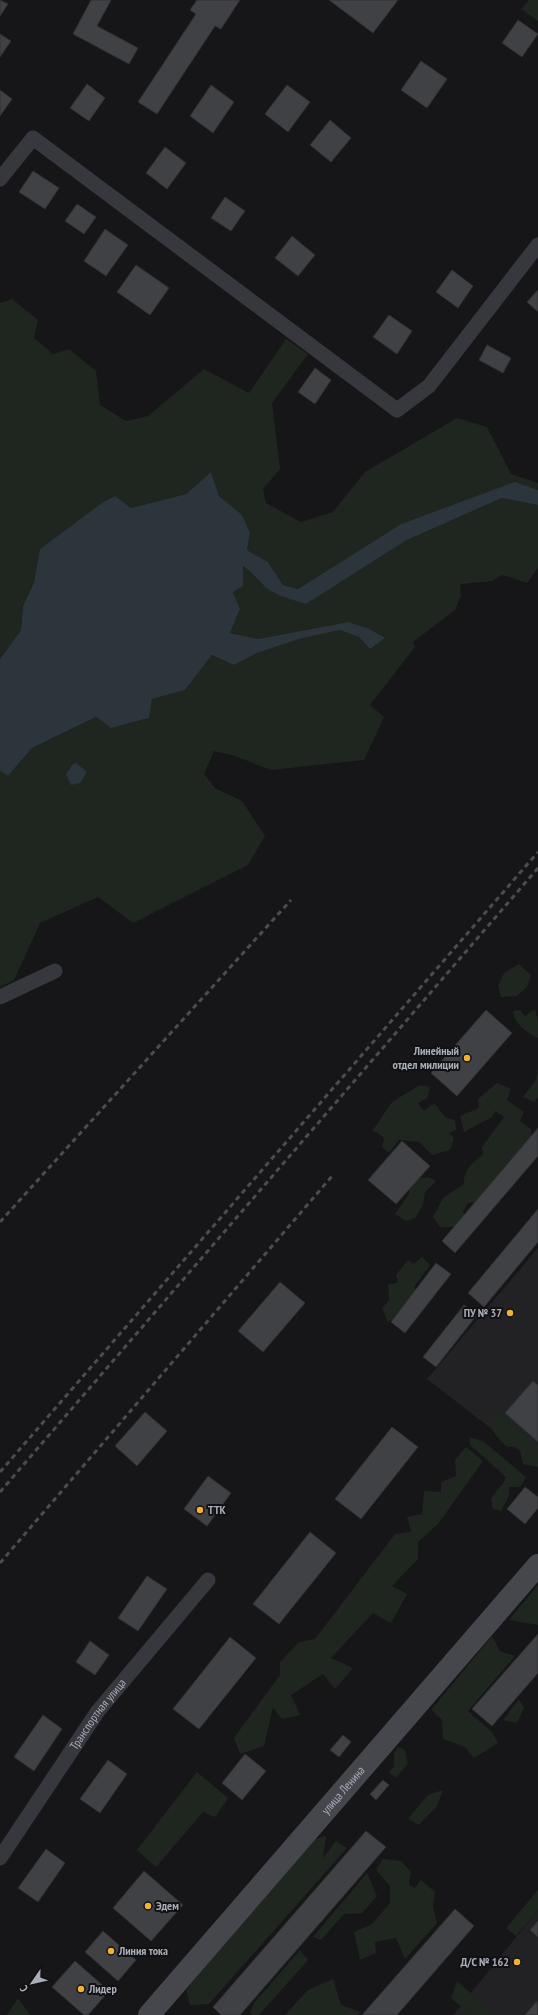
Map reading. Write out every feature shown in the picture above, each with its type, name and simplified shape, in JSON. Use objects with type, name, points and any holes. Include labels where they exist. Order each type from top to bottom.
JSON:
[{"type":"main road","name":"улица Ленина","points":[[149,2015],[538,1565]]},
{"type":"street","points":[[0,180],[33,138],[397,410],[429,386],[538,245]]},
{"type":"street","points":[[0,997],[55,972]]},
{"type":"street","name":"Транспортная улица","points":[[0,1858],[98,1711],[208,1580]]},
{"type":"shaded area","points":[[529,0],[538,0],[538,21],[521,9]]},
{"type":"shaded area","points":[[12,299],[38,320],[34,338],[53,354],[69,349],[96,371],[100,405],[126,421],[148,416],[204,369],[249,393],[286,339],[308,354],[272,403],[280,469],[263,489],[266,503],[301,522],[333,512],[365,472],[457,418],[487,427],[511,474],[538,483],[538,490],[515,483],[401,524],[298,589],[283,585],[268,562],[247,550],[250,533],[242,516],[219,496],[211,472],[186,494],[131,508],[115,496],[103,502],[40,549],[34,582],[23,606],[21,630],[0,659],[0,303]]},
{"type":"shaded area","points":[[211,472],[219,496],[242,515],[250,533],[247,550],[268,562],[283,585],[298,589],[401,524],[515,482],[538,490],[538,505],[502,498],[407,540],[306,604],[271,591],[243,566],[243,586],[233,592],[240,609],[230,633],[258,639],[348,622],[369,629],[385,638],[370,649],[359,637],[340,630],[299,639],[257,653],[234,665],[212,655],[185,690],[152,699],[149,718],[111,728],[96,717],[32,748],[8,776],[0,771],[0,659],[21,630],[23,606],[34,582],[40,549],[103,502],[115,496],[131,508],[186,494]]},
{"type":"shaded area","points":[[502,498],[538,505],[538,568],[527,583],[503,575],[492,581],[460,584],[461,596],[455,610],[413,642],[415,647],[370,705],[384,717],[364,760],[271,770],[235,756],[214,751],[204,774],[215,788],[242,801],[265,836],[248,865],[133,923],[98,897],[40,923],[14,980],[0,987],[0,771],[8,776],[32,748],[96,717],[111,728],[149,718],[152,699],[185,690],[212,655],[234,665],[257,653],[299,639],[340,630],[359,637],[370,648],[348,622],[258,639],[230,633],[240,609],[233,592],[243,566],[254,573],[261,584],[306,604],[407,540]]},
{"type":"shaded area","points":[[76,763],[87,772],[80,783],[71,785],[66,774],[73,764]]},
{"type":"shaded area","points":[[519,964],[531,975],[527,987],[517,996],[501,997],[498,986],[504,973]]},
{"type":"shaded area","points":[[535,1009],[538,1022],[538,1038],[530,1034],[518,1024],[513,1011],[520,1010],[525,1016]]},
{"type":"shaded area","points":[[538,1068],[538,1098],[534,1102],[523,1097],[536,1080]]},
{"type":"shaded area","points":[[497,1083],[511,1089],[507,1100],[524,1112],[520,1121],[531,1129],[531,1145],[481,1202],[468,1203],[463,1211],[466,1221],[457,1227],[440,1227],[433,1217],[443,1198],[464,1184],[467,1170],[472,1163],[483,1154],[482,1147],[504,1117],[495,1111],[492,1117],[464,1132],[460,1116],[479,1108],[478,1099]]},
{"type":"shaded area","points":[[420,1085],[430,1087],[427,1098],[418,1103],[424,1111],[431,1105],[435,1104],[445,1117],[455,1120],[456,1130],[449,1133],[454,1138],[450,1150],[432,1155],[419,1142],[399,1140],[389,1153],[382,1147],[384,1138],[373,1130],[392,1102]]},
{"type":"shaded area","points":[[428,1177],[436,1181],[425,1192],[423,1205],[415,1218],[406,1221],[395,1214],[409,1194],[410,1185],[414,1179]]},
{"type":"shaded area","name":"ПУ № 37","points":[[538,1248],[538,1465],[427,1379]]},
{"type":"shaded area","points":[[422,1257],[430,1265],[414,1287],[418,1292],[398,1316],[388,1322],[382,1308],[389,1300],[388,1285],[398,1282],[396,1275],[408,1260],[414,1264]]},
{"type":"shaded area","points":[[500,1411],[538,1444],[538,1467],[523,1464],[519,1446],[507,1447],[498,1438],[487,1422]]},
{"type":"shaded area","points":[[469,1437],[483,1441],[526,1477],[520,1487],[509,1487],[509,1496],[501,1511],[493,1509],[491,1498],[504,1482],[506,1477],[470,1445]]},
{"type":"shaded area","points":[[466,1447],[483,1461],[438,1524],[418,1542],[418,1559],[392,1586],[407,1594],[391,1623],[373,1613],[331,1658],[353,1668],[335,1689],[323,1674],[291,1695],[300,1715],[282,1719],[273,1708],[264,1746],[240,1754],[234,1738],[280,1675],[280,1662],[299,1642],[315,1639],[395,1534],[411,1532],[407,1517],[422,1514],[424,1491],[441,1492],[441,1482],[456,1476],[455,1460]]},
{"type":"shaded area","points":[[538,1585],[538,1625],[509,1620]]},
{"type":"shaded area","points":[[492,1636],[500,1651],[515,1656],[468,1711],[492,1732],[498,1743],[474,1758],[465,1747],[443,1739],[442,1720],[431,1710]]},
{"type":"shaded area","points":[[519,1699],[524,1708],[517,1723],[503,1720]]},
{"type":"shaded area","points":[[398,1747],[405,1750],[408,1763],[396,1778],[389,1772],[394,1767],[394,1753]]},
{"type":"shaded area","points":[[197,1772],[228,1798],[215,1817],[203,1812],[156,1867],[137,1850]]},
{"type":"shaded area","points":[[443,1790],[437,1806],[419,1825],[408,1819],[428,1795]]},
{"type":"shaded area","points":[[326,1836],[323,1858],[336,1841],[347,1848],[209,2004],[190,2005],[186,1990],[304,1842]]},
{"type":"shaded area","points":[[383,1859],[401,1861],[411,1872],[409,1885],[415,1888],[421,1880],[435,1892],[433,1906],[437,1923],[405,1959],[396,1938],[375,1942],[376,1953],[360,1960],[354,1932],[372,1924],[390,1903],[390,1886],[376,1870]]},
{"type":"shaded area","points":[[367,1873],[377,1896],[362,1913],[344,1914],[321,1940],[313,1937]]},
{"type":"shaded area","points":[[538,1890],[538,1910],[516,1936],[506,1928]]},
{"type":"shaded area","name":"Д/С № 162","points":[[538,1910],[538,2015],[453,2015]]},
{"type":"shaded area","points":[[300,1950],[308,1960],[259,2015],[253,2015],[250,2013],[254,2003]]},
{"type":"shaded area","points":[[333,1979],[341,2005],[361,2012],[358,2015],[285,2015],[308,1990]]},
{"type":"shaded area","points":[[457,1981],[495,2015],[471,2015],[451,1998]]},
{"type":"shaded area","points":[[18,1998],[30,2015],[7,2015]]},
{"type":"building","points":[[0,0],[8,4],[0,16]]},
{"type":"building","points":[[91,0],[111,0],[97,26],[138,48],[129,64],[73,34]]},
{"type":"building","points":[[197,0],[240,0],[221,29],[215,26],[157,114],[138,102],[196,14],[190,10]]},
{"type":"building","points":[[329,0],[398,0],[373,33]]},
{"type":"building","points":[[518,20],[538,34],[522,57],[502,43]]},
{"type":"building","points":[[0,34],[11,41],[0,57]]},
{"type":"building","points":[[421,61],[447,79],[427,108],[401,90]]},
{"type":"building","points":[[87,84],[105,98],[89,121],[70,108]]},
{"type":"building","points":[[211,85],[234,102],[213,133],[190,116]]},
{"type":"building","points":[[287,85],[310,102],[288,132],[265,114]]},
{"type":"building","points":[[0,90],[12,99],[0,116]]},
{"type":"building","points":[[330,120],[351,138],[331,162],[310,145]]},
{"type":"building","points":[[165,147],[186,163],[167,189],[146,173]]},
{"type":"building","points":[[33,171],[59,188],[45,209],[19,192]]},
{"type":"building","points":[[225,197],[245,211],[231,231],[211,218]]},
{"type":"building","points":[[77,204],[96,217],[84,234],[65,221]]},
{"type":"building","points":[[105,229],[128,245],[106,276],[84,261]]},
{"type":"building","points":[[292,236],[315,255],[298,276],[275,258]]},
{"type":"building","points":[[136,265],[169,288],[150,315],[117,292]]},
{"type":"building","points":[[452,270],[473,286],[458,308],[436,292]]},
{"type":"building","points":[[538,290],[538,311],[537,311],[527,302]]},
{"type":"building","points":[[389,315],[412,331],[397,354],[373,337]]},
{"type":"building","points":[[487,345],[511,358],[503,373],[479,360]]},
{"type":"building","points":[[315,368],[331,380],[315,404],[298,392]]},
{"type":"building","name":"Линейный отдел милиции","points":[[486,1010],[512,1033],[457,1096],[431,1073]]},
{"type":"building","points":[[538,1128],[538,1156],[455,1253],[442,1241]]},
{"type":"building","points":[[402,1141],[430,1166],[396,1204],[368,1180]]},
{"type":"building","points":[[538,1209],[538,1242],[484,1307],[468,1293]]},
{"type":"building","points":[[436,1263],[451,1274],[405,1333],[391,1322]]},
{"type":"building","points":[[280,1282],[305,1303],[263,1352],[238,1331]]},
{"type":"building","points":[[464,1305],[477,1315],[436,1367],[423,1357]]},
{"type":"building","points":[[533,1381],[538,1385],[538,1442],[505,1413]]},
{"type":"building","points":[[145,1412],[167,1431],[137,1466],[115,1446]]},
{"type":"building","points":[[392,1427],[418,1447],[361,1519],[335,1499]]},
{"type":"building","points":[[208,1476],[231,1493],[207,1526],[184,1509]]},
{"type":"building","points":[[525,1487],[538,1497],[538,1508],[525,1524],[507,1509]]},
{"type":"building","points":[[310,1532],[336,1553],[279,1624],[253,1604]]},
{"type":"building","points":[[147,1576],[167,1589],[138,1631],[118,1618]]},
{"type":"building","points":[[538,1634],[538,1673],[492,1726],[472,1709]]},
{"type":"building","points":[[230,1637],[256,1658],[199,1729],[173,1709]]},
{"type":"building","points":[[90,1641],[109,1655],[95,1675],[76,1662]]},
{"type":"building","points":[[43,1715],[62,1729],[34,1771],[14,1757]]},
{"type":"building","points":[[343,1735],[351,1742],[339,1757],[330,1750]]},
{"type":"building","points":[[245,1754],[266,1771],[242,1800],[222,1783]]},
{"type":"building","points":[[108,1760],[127,1774],[100,1813],[80,1799]]},
{"type":"building","points":[[383,1780],[389,1785],[376,1800],[370,1794]]},
{"type":"building","points":[[366,1831],[386,1847],[240,2015],[221,2015],[213,2007]]},
{"type":"building","points":[[46,1849],[65,1863],[38,1902],[18,1888]]},
{"type":"building","name":"Эдем","points":[[144,1871],[183,1905],[151,1941],[113,1908]]},
{"type":"building","points":[[455,1909],[474,1926],[397,2015],[362,2015]]},
{"type":"building","points":[[538,1921],[538,1937],[530,1930]]},
{"type":"building","points":[[103,1931],[136,1960],[118,1981],[85,1952]]},
{"type":"building","name":"Лидер","points":[[75,1961],[109,1991],[88,2015],[84,2015],[52,1987]]},
{"type":"building","points":[[537,2001],[538,2015],[525,2015]]},
{"type":"railway","points":[[0,1472],[538,852]]},
{"type":"railway","points":[[0,1492],[538,868]]},
{"type":"railway","points":[[0,1222],[291,900]]},
{"type":"railway","points":[[0,1563],[333,1175]]},
{"type":"place","name":"Линейный отдел милиции","points":[[467,1058]]},
{"type":"place","name":"ПУ № 37","points":[[510,1313]]},
{"type":"place","name":"ТТК","points":[[200,1510]]},
{"type":"place","name":"Эдем","points":[[148,1906]]},
{"type":"place","name":"Линия тока","points":[[111,1951]]},
{"type":"place","name":"Д/С № 162","points":[[517,1962]]},
{"type":"place","name":"Лидер","points":[[81,1989]]}]
